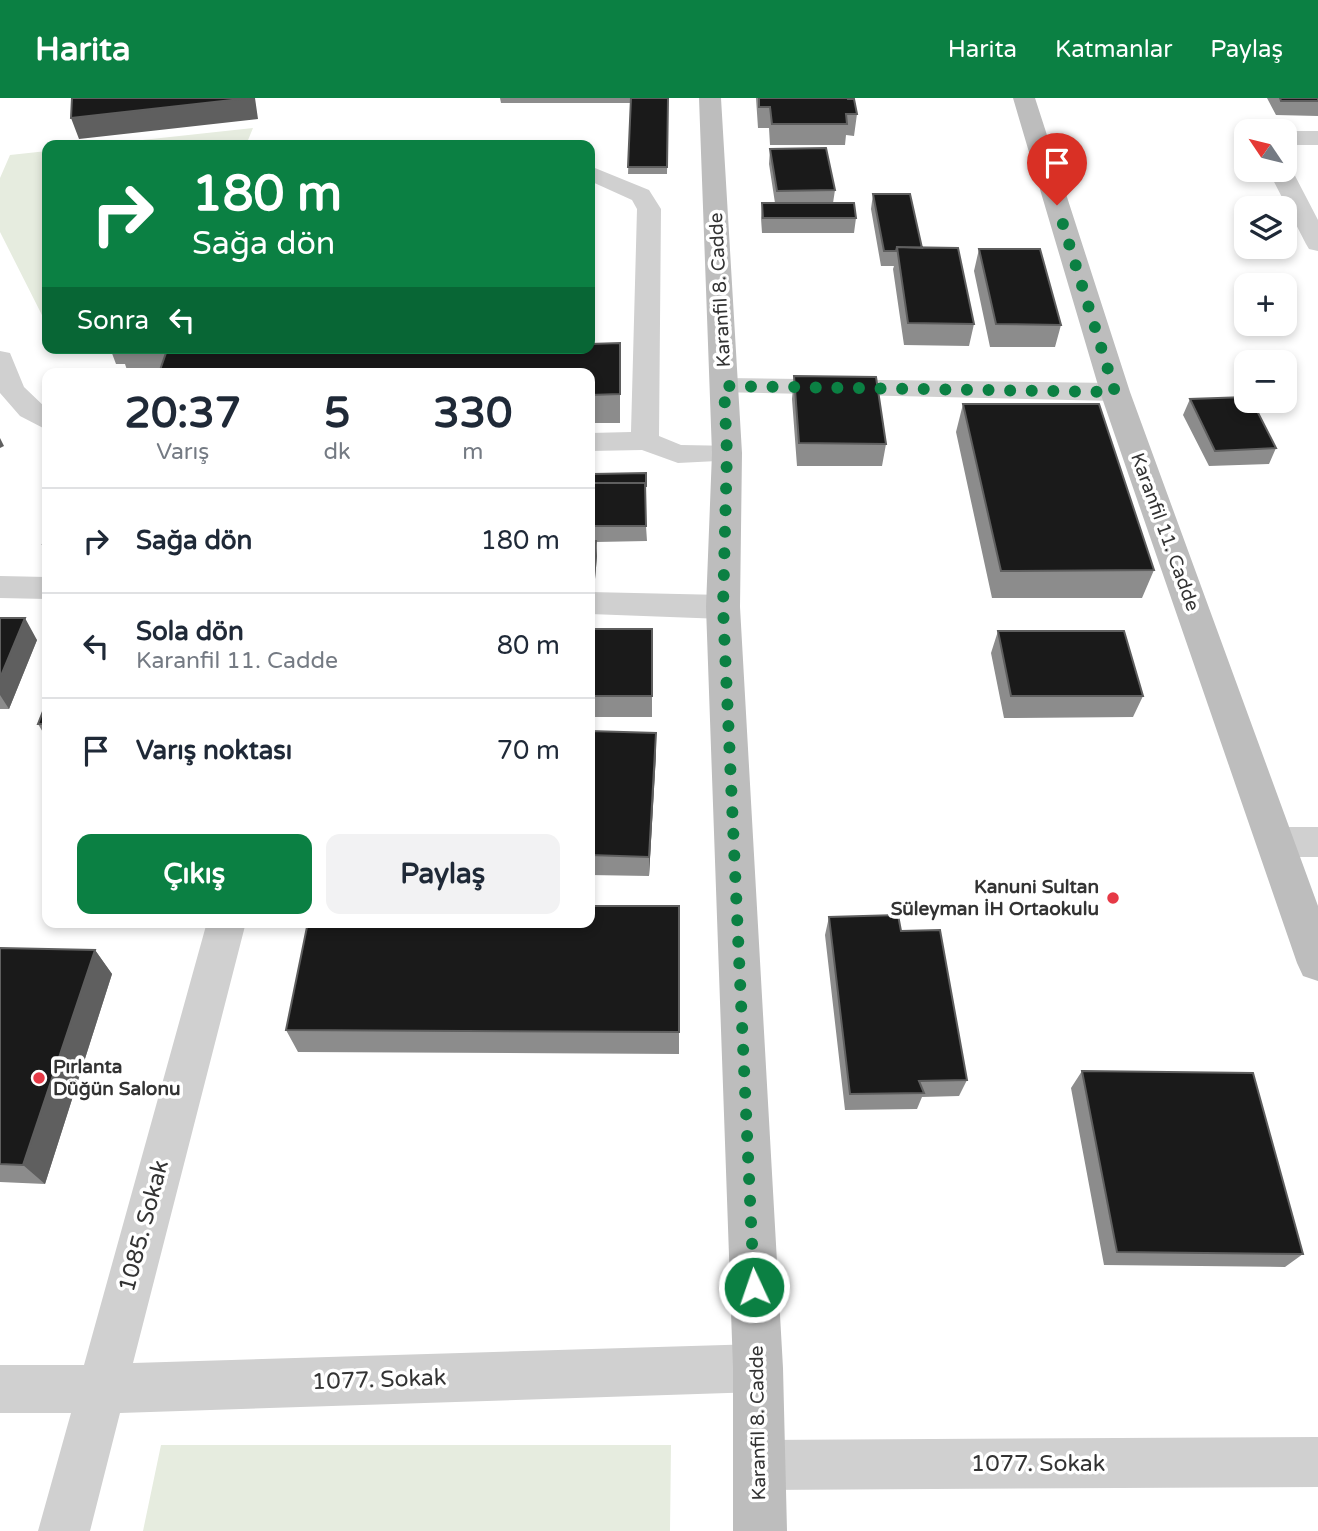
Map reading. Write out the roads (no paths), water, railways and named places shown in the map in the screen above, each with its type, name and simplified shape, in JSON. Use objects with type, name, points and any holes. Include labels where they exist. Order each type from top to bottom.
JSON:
[{"type":"street","name":"Karanfil 8. Cadde","points":[[710,98],[727,453],[723,607],[758,1368],[760,1531]]},
{"type":"street","name":"Karanfil 11. Cadde","points":[[1024,98],[1115,392],[1318,963]]},
{"type":"street","points":[[1297,138],[1318,138]]},
{"type":"street","points":[[595,175],[640,195],[649,209],[645,441]]},
{"type":"street","points":[[1286,182],[1318,244]]},
{"type":"street","points":[[0,359],[5,381],[27,410],[42,418]]},
{"type":"street","points":[[724,386],[1115,392]]},
{"type":"street","points":[[595,442],[645,441],[678,454],[727,453]]},
{"type":"street","points":[[0,587],[42,588]]},
{"type":"street","points":[[595,603],[723,607]]},
{"type":"street","points":[[1276,842],[1318,842]]},
{"type":"street","name":"1085. Sokak","points":[[64,1531],[99,1390],[224,928]]},
{"type":"street","name":"1077. Sokak","points":[[0,1389],[99,1390],[758,1368]]},
{"type":"street","name":"1077. Sokak","points":[[758,1465],[1318,1462]]},
{"type":"place","name":"Kanuni Sultan Süleyman İH Ortaokulu","points":[[1113,898]]},
{"type":"place","name":"Pırlanta Düğün Salonu","points":[[39,1078]]}]
